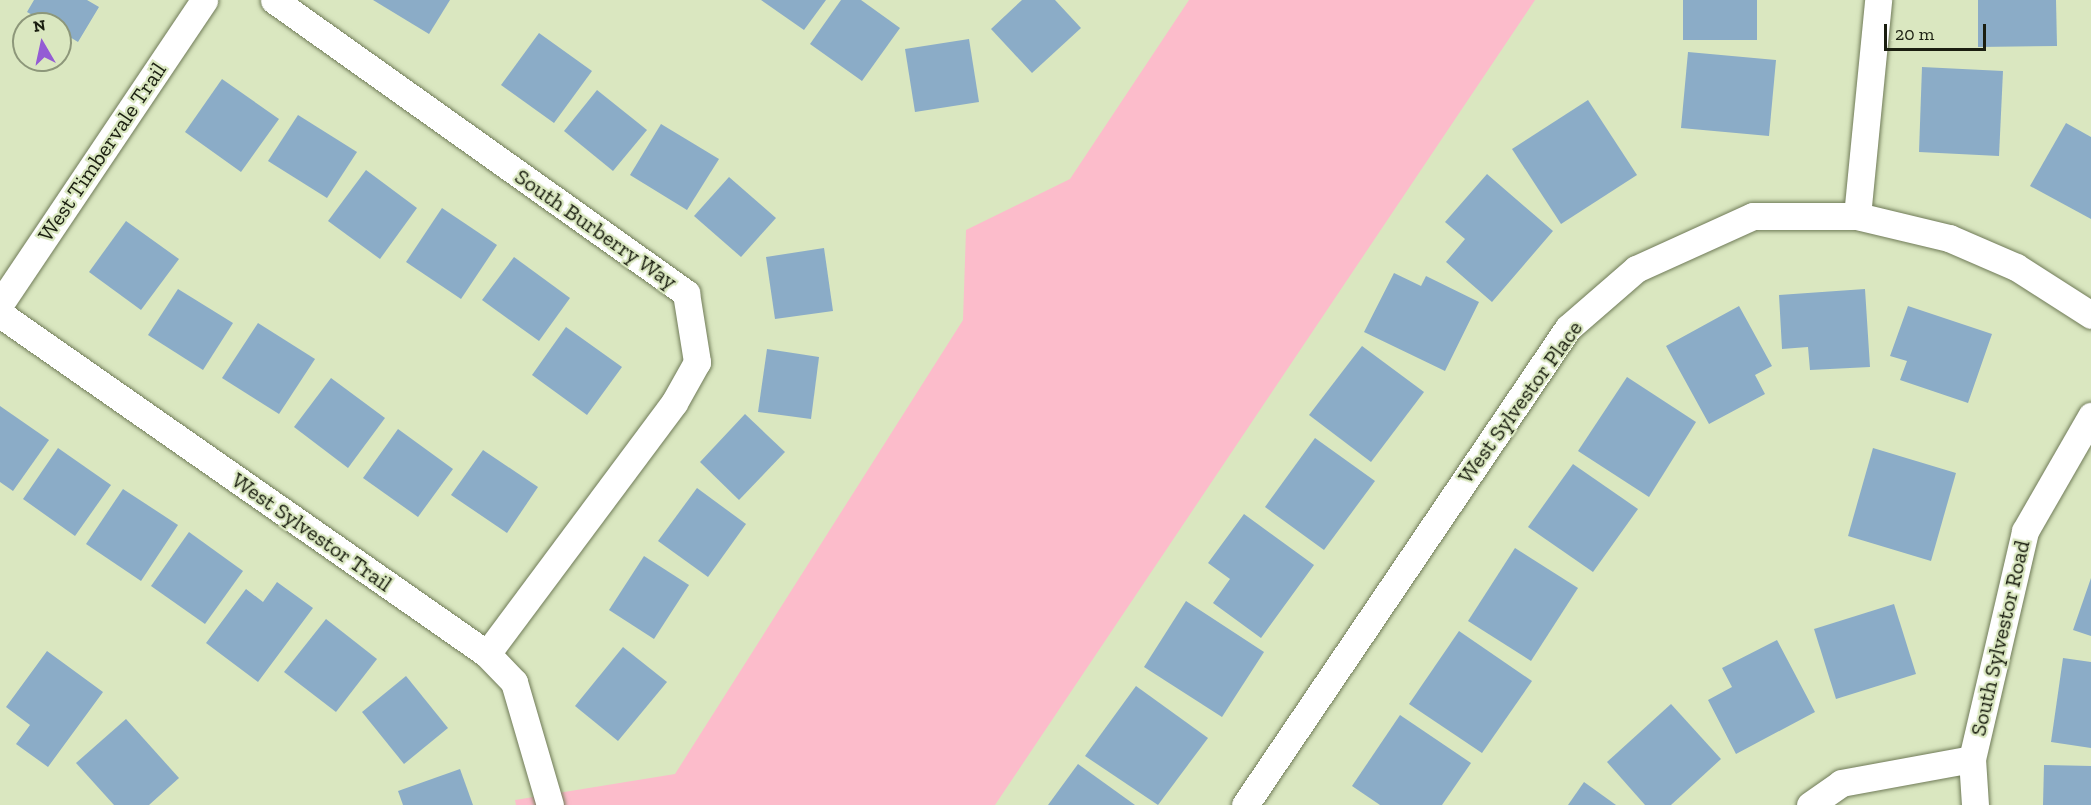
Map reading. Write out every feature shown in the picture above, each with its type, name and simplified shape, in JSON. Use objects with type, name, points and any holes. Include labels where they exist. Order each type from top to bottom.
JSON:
[{"type":"street","name":"West Timbervale Trail","points":[[0,304],[204,0]]},
{"type":"street","name":"South Burberry Way","points":[[274,0],[686,293],[697,362],[674,403],[487,654]]},
{"type":"street","points":[[1857,216],[1878,0]]},
{"type":"street","name":"West Sylvestor Place","points":[[1245,805],[1568,328],[1636,269],[1753,216],[1857,216],[1958,242],[2016,267],[2091,315]]},
{"type":"street","name":"West Sylvestor Trail","points":[[0,314],[487,654],[514,682],[550,805]]},
{"type":"street","name":"South Sylvestor Road","points":[[1975,805],[1972,759],[2025,531],[2091,416]]},
{"type":"street","points":[[1810,805],[1841,783],[1972,759]]},
{"type":"shaded area","points":[[1189,0],[1535,0],[995,805],[516,805],[515,800],[675,774],[963,320],[966,230],[1070,179]]},
{"type":"building","points":[[34,0],[87,0],[99,7],[78,42],[72,38],[72,12],[27,12]]},
{"type":"building","points":[[373,0],[450,0],[429,34]]},
{"type":"building","points":[[761,0],[826,0],[804,30]]},
{"type":"building","points":[[841,0],[861,0],[900,28],[862,81],[810,44]]},
{"type":"building","points":[[1022,0],[1055,0],[1081,28],[1032,73],[991,29]]},
{"type":"building","points":[[1683,0],[1757,0],[1757,40],[1683,40]]},
{"type":"building","points":[[1978,0],[2056,0],[2057,46],[1978,47]]},
{"type":"building","points":[[539,33],[592,71],[554,123],[501,85]]},
{"type":"building","points":[[969,39],[979,102],[915,112],[905,49]]},
{"type":"building","points":[[1688,52],[1776,60],[1769,136],[1681,128]]},
{"type":"building","points":[[1922,67],[2003,71],[1999,156],[1919,152]]},
{"type":"building","points":[[222,79],[279,119],[241,172],[185,132]]},
{"type":"building","points":[[597,90],[647,130],[613,171],[564,131]]},
{"type":"building","points":[[1588,100],[1637,175],[1561,224],[1512,149]]},
{"type":"building","points":[[298,115],[357,152],[327,198],[268,161]]},
{"type":"building","points":[[2066,123],[2091,137],[2091,219],[2030,186]]},
{"type":"building","points":[[661,124],[719,159],[687,210],[630,175]]},
{"type":"building","points":[[366,170],[417,208],[380,259],[328,221]]},
{"type":"building","points":[[1487,174],[1553,231],[1492,302],[1446,262],[1465,239],[1445,222]]},
{"type":"building","points":[[729,177],[776,218],[741,257],[694,216]]},
{"type":"building","points":[[442,208],[497,245],[461,299],[406,262]]},
{"type":"building","points":[[126,221],[179,259],[141,310],[89,272]]},
{"type":"building","points":[[824,248],[833,311],[775,319],[766,257]]},
{"type":"building","points":[[514,257],[570,298],[539,341],[482,300]]},
{"type":"building","points":[[1394,273],[1421,286],[1426,276],[1479,302],[1445,371],[1364,332]]},
{"type":"building","points":[[178,289],[233,323],[203,370],[148,335]]},
{"type":"building","points":[[1865,289],[1870,367],[1810,370],[1808,347],[1782,349],[1779,295]]},
{"type":"building","points":[[1739,306],[1772,366],[1755,375],[1765,394],[1709,424],[1666,346]]},
{"type":"building","points":[[1908,306],[1992,334],[1968,403],[1900,380],[1907,361],[1890,356]]},
{"type":"building","points":[[258,323],[315,359],[279,414],[222,378]]},
{"type":"building","points":[[566,327],[622,367],[587,415],[532,375]]},
{"type":"building","points":[[1362,346],[1424,392],[1371,462],[1309,415]]},
{"type":"building","points":[[767,349],[819,357],[811,419],[758,412]]},
{"type":"building","points":[[1627,377],[1696,422],[1649,497],[1578,451]]},
{"type":"building","points":[[331,378],[385,418],[348,468],[294,427]]},
{"type":"building","points":[[0,406],[49,440],[13,491],[0,482]]},
{"type":"building","points":[[745,414],[785,452],[739,500],[700,462]]},
{"type":"building","points":[[398,429],[453,469],[418,517],[363,478]]},
{"type":"building","points":[[1315,438],[1375,481],[1324,550],[1265,507]]},
{"type":"building","points":[[58,448],[111,485],[75,536],[23,499]]},
{"type":"building","points":[[1873,448],[1956,473],[1931,561],[1848,536]]},
{"type":"building","points":[[483,450],[538,487],[507,533],[451,495]]},
{"type":"building","points":[[1573,464],[1638,509],[1593,572],[1528,527]]},
{"type":"building","points":[[697,488],[746,524],[708,577],[658,541]]},
{"type":"building","points":[[123,489],[178,525],[141,581],[86,544]]},
{"type":"building","points":[[1244,514],[1314,565],[1261,638],[1213,603],[1230,579],[1208,563]]},
{"type":"building","points":[[189,532],[243,571],[205,624],[151,586]]},
{"type":"building","points":[[1515,548],[1578,588],[1531,661],[1468,621]]},
{"type":"building","points":[[644,556],[689,585],[654,639],[609,610]]},
{"type":"building","points":[[2091,578],[2091,636],[2073,630]]},
{"type":"building","points":[[277,582],[313,608],[258,682],[206,643],[246,589],[263,602]]},
{"type":"building","points":[[1186,601],[1264,652],[1222,717],[1144,667]]},
{"type":"building","points":[[1894,604],[1916,674],[1836,699],[1814,629]]},
{"type":"building","points":[[326,619],[377,659],[336,712],[284,672]]},
{"type":"building","points":[[1459,631],[1532,681],[1482,753],[1409,704]]},
{"type":"building","points":[[1777,640],[1815,712],[1736,754],[1708,700],[1732,687],[1722,668]]},
{"type":"building","points":[[623,647],[667,682],[618,741],[575,706]]},
{"type":"building","points":[[47,651],[103,692],[48,767],[16,744],[30,725],[6,707]]},
{"type":"building","points":[[2063,658],[2091,662],[2091,748],[2051,742]]},
{"type":"building","points":[[406,676],[448,728],[404,764],[362,712]]},
{"type":"building","points":[[1136,686],[1208,738],[1158,805],[1085,756]]},
{"type":"building","points":[[1671,704],[1721,759],[1671,805],[1645,805],[1607,762]]},
{"type":"building","points":[[1400,715],[1471,763],[1442,805],[1380,805],[1352,786]]},
{"type":"building","points":[[126,719],[179,778],[149,805],[114,805],[76,763]]},
{"type":"building","points":[[1078,764],[1135,805],[1048,805]]},
{"type":"building","points":[[2044,765],[2091,766],[2091,805],[2043,805]]},
{"type":"building","points":[[460,769],[473,805],[403,805],[398,791]]},
{"type":"building","points":[[1584,782],[1616,805],[1568,805]]}]
